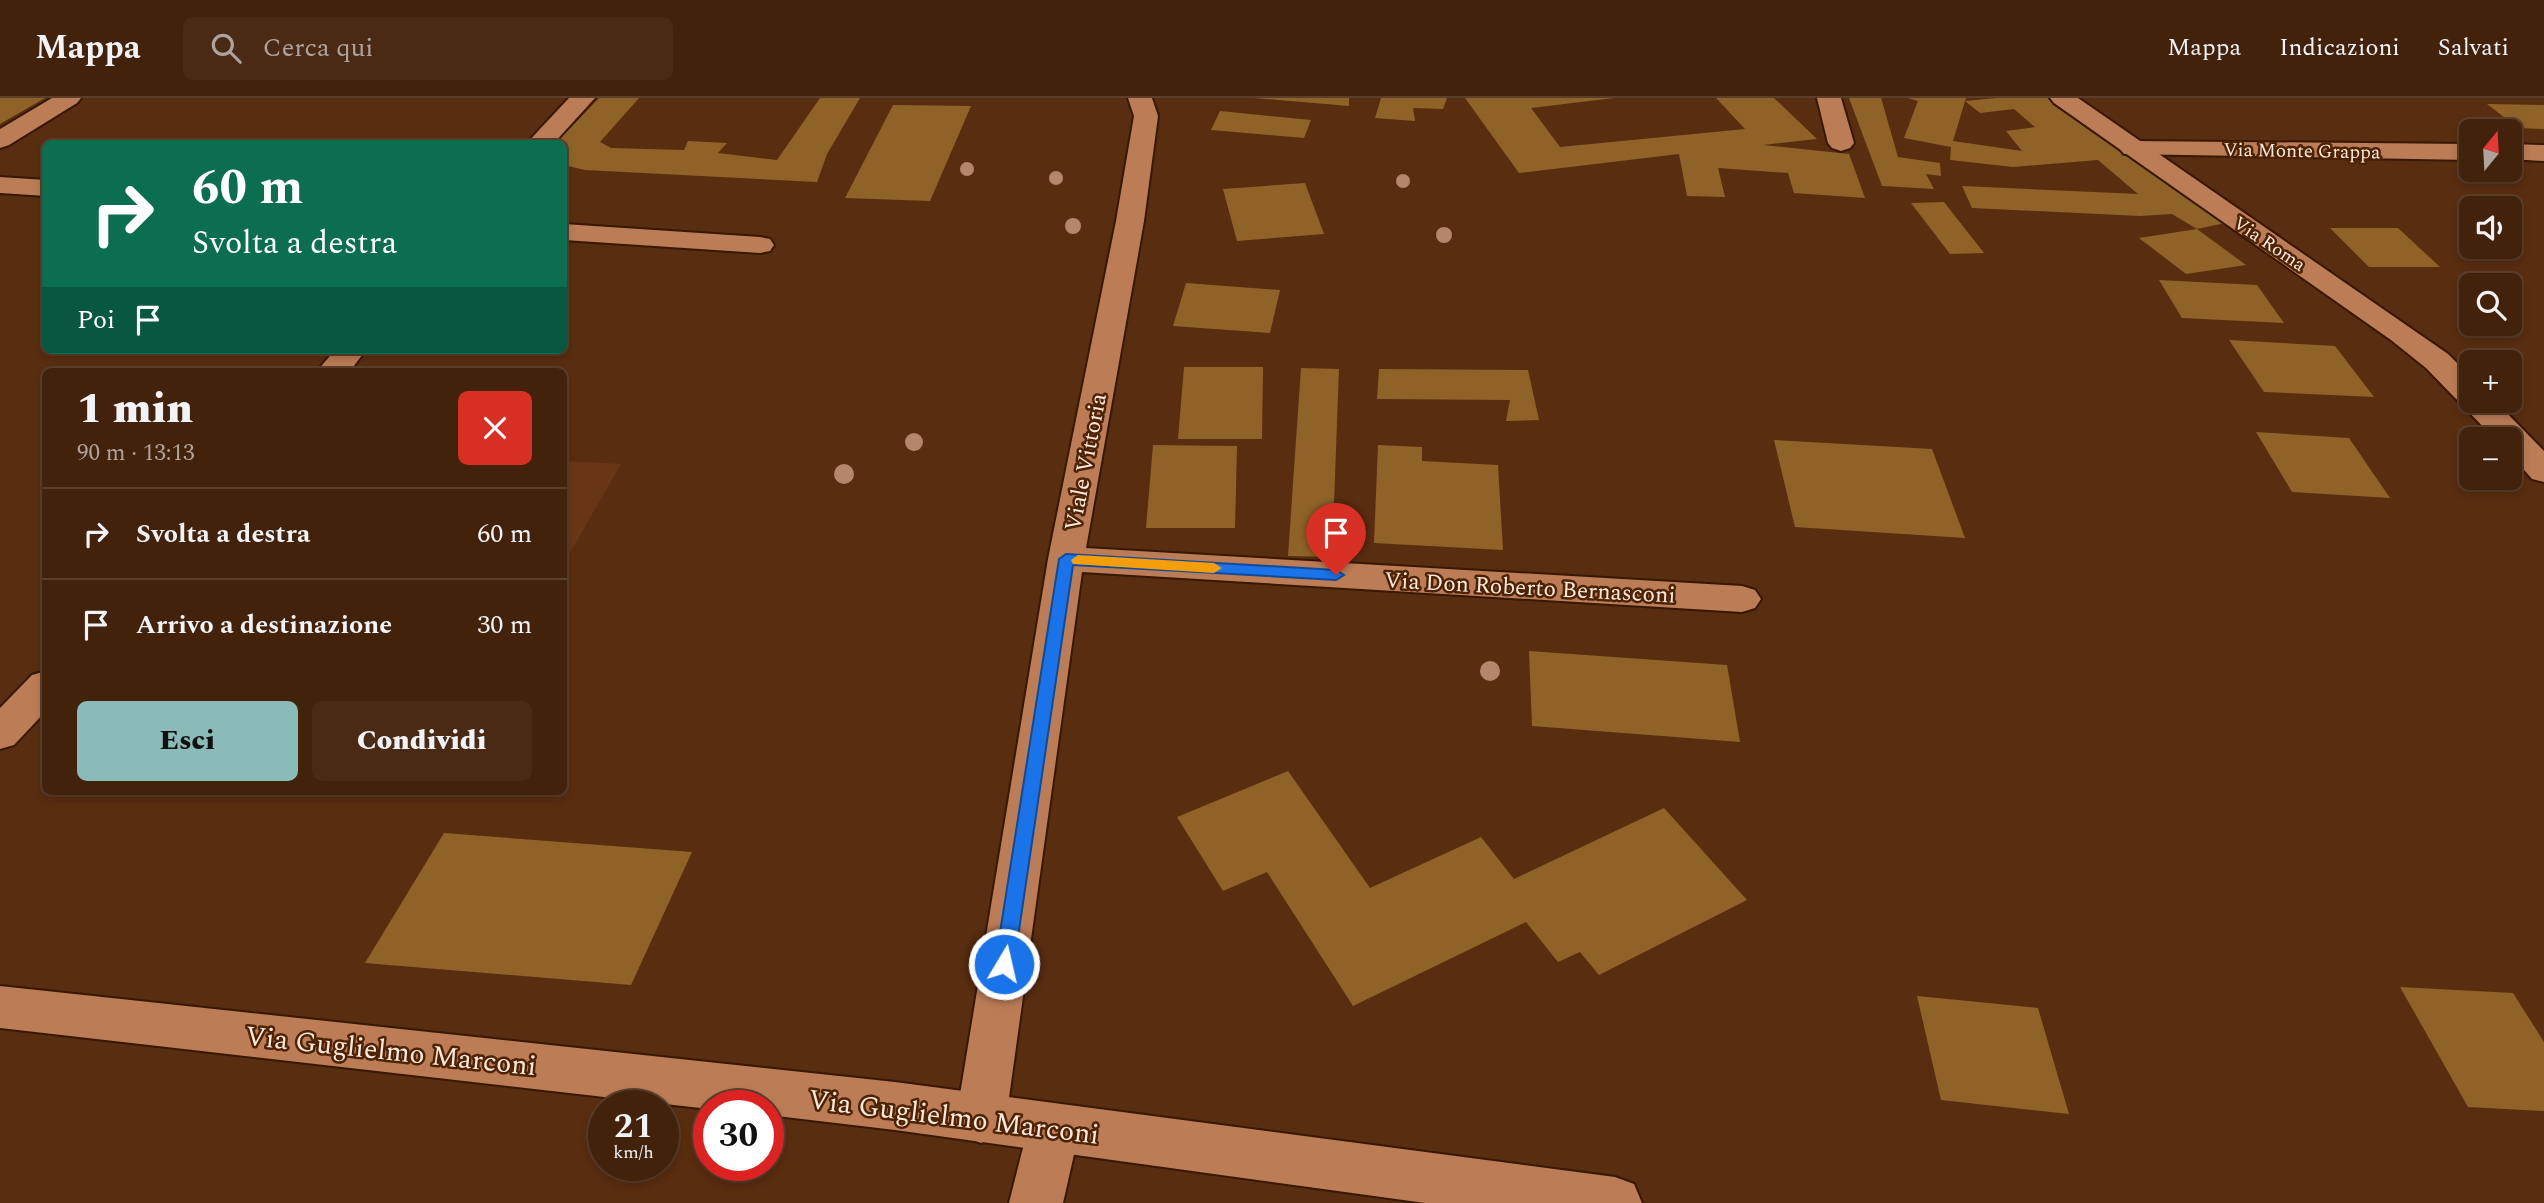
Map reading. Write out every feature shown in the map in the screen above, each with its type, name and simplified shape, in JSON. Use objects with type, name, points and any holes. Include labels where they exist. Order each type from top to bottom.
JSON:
[{"type":"street","points":[[0,141],[69,98]]},
{"type":"street","points":[[542,140],[583,98]]},
{"type":"street","name":"Viale Vittoria","points":[[981,1119],[1066,559],[1130,221],[1146,116],[1140,98]]},
{"type":"street","points":[[1829,98],[1840,143]]},
{"type":"street","name":"Via Roma","points":[[2062,98],[2402,334],[2437,361],[2459,383]]},
{"type":"street","name":"Via Monte Grappa","points":[[2133,149],[2459,152]]},
{"type":"street","points":[[2522,152],[2544,153]]},
{"type":"street","points":[[0,185],[42,188]]},
{"type":"street","points":[[567,232],[760,245]]},
{"type":"street","points":[[336,368],[348,354]]},
{"type":"street","points":[[2488,413],[2544,471]]},
{"type":"street","name":"Via Don Roberto Bernasconi","points":[[1066,559],[1742,599]]},
{"type":"street","points":[[0,734],[42,689]]},
{"type":"street","name":"Via Guglielmo Marconi","points":[[0,1007],[867,1103],[1615,1203]]},
{"type":"street","points":[[1036,1203],[1054,1128]]},
{"type":"shaded area","points":[[567,461],[621,464],[567,558]]},
{"type":"building","points":[[0,98],[45,98],[0,124]]},
{"type":"building","points":[[599,98],[639,98],[600,142],[611,148],[684,150],[688,141],[727,143],[718,153],[777,160],[820,98],[860,98],[827,154],[817,182],[585,170],[567,166],[567,140],[559,140]]},
{"type":"building","points":[[1254,98],[1349,98],[1349,106]]},
{"type":"building","points":[[1381,98],[1447,98],[1443,109],[1413,108],[1415,121],[1375,118]]},
{"type":"building","points":[[1465,98],[1614,98],[1531,108],[1560,147],[1745,129],[1716,98],[1774,98],[1817,139],[1763,145],[1849,154],[1865,198],[1794,193],[1788,173],[1718,168],[1725,197],[1687,196],[1679,154],[1519,173]]},
{"type":"building","points":[[1849,98],[1881,98],[1898,157],[1940,163],[1941,176],[1926,174],[1934,189],[1882,186]]},
{"type":"building","points":[[1908,98],[1966,98],[1965,101],[2048,98],[2225,223],[2197,229],[2172,214],[2140,216],[1972,208],[1962,186],[2138,194],[2098,160],[2013,167],[1950,160],[1951,147],[1904,138],[1918,101]],"holes":[[[1965,101],[1980,113],[2014,109],[2035,127],[2006,131],[2022,151],[1953,141]]]},
{"type":"building","points":[[2487,104],[2544,105],[2544,129],[2522,128],[2522,119],[2506,119]]},
{"type":"building","points":[[893,105],[971,106],[930,201],[845,198]]},
{"type":"building","points":[[1220,111],[1311,120],[1304,138],[1211,130]]},
{"type":"building","points":[[1305,183],[1324,234],[1237,241],[1223,189]]},
{"type":"building","points":[[1944,202],[1984,253],[1950,254],[1911,203]]},
{"type":"building","points":[[2330,228],[2398,228],[2440,267],[2369,267]]},
{"type":"building","points":[[2197,229],[2246,265],[2186,274],[2139,238]]},
{"type":"building","points":[[2159,280],[2257,285],[2284,323],[2182,318]]},
{"type":"building","points":[[1186,283],[1280,290],[1270,333],[1173,326]]},
{"type":"building","points":[[2229,340],[2335,346],[2374,397],[2264,392]]},
{"type":"building","points":[[1184,367],[1263,367],[1262,439],[1178,439]]},
{"type":"building","points":[[1301,368],[1339,369],[1332,557],[1288,556]]},
{"type":"building","points":[[1379,369],[1528,370],[1539,420],[1506,421],[1510,400],[1377,399]]},
{"type":"building","points":[[2256,432],[2349,438],[2390,498],[2292,492]]},
{"type":"building","points":[[1774,440],[1932,449],[1965,538],[1795,527]]},
{"type":"building","points":[[1153,445],[1237,446],[1235,528],[1146,528]]},
{"type":"building","points":[[1378,445],[1422,447],[1422,461],[1498,465],[1503,550],[1374,543]]},
{"type":"building","points":[[1529,651],[1727,665],[1740,742],[1532,726]]},
{"type":"building","points":[[1288,771],[1370,888],[1481,837],[1514,879],[1664,808],[1747,900],[1599,975],[1580,952],[1558,962],[1526,922],[1353,1006],[1267,872],[1223,891],[1177,817]]},
{"type":"building","points":[[444,833],[692,852],[631,985],[365,963]]},
{"type":"building","points":[[2400,987],[2513,993],[2544,1042],[2544,1111],[2468,1107]]},
{"type":"building","points":[[1917,996],[2038,1008],[2069,1114],[1941,1100]]},
{"type":"slow traffic","points":[[1078,560],[1214,568]]},
{"type":"route","points":[[1004,964],[1066,559],[1336,575]]}]
